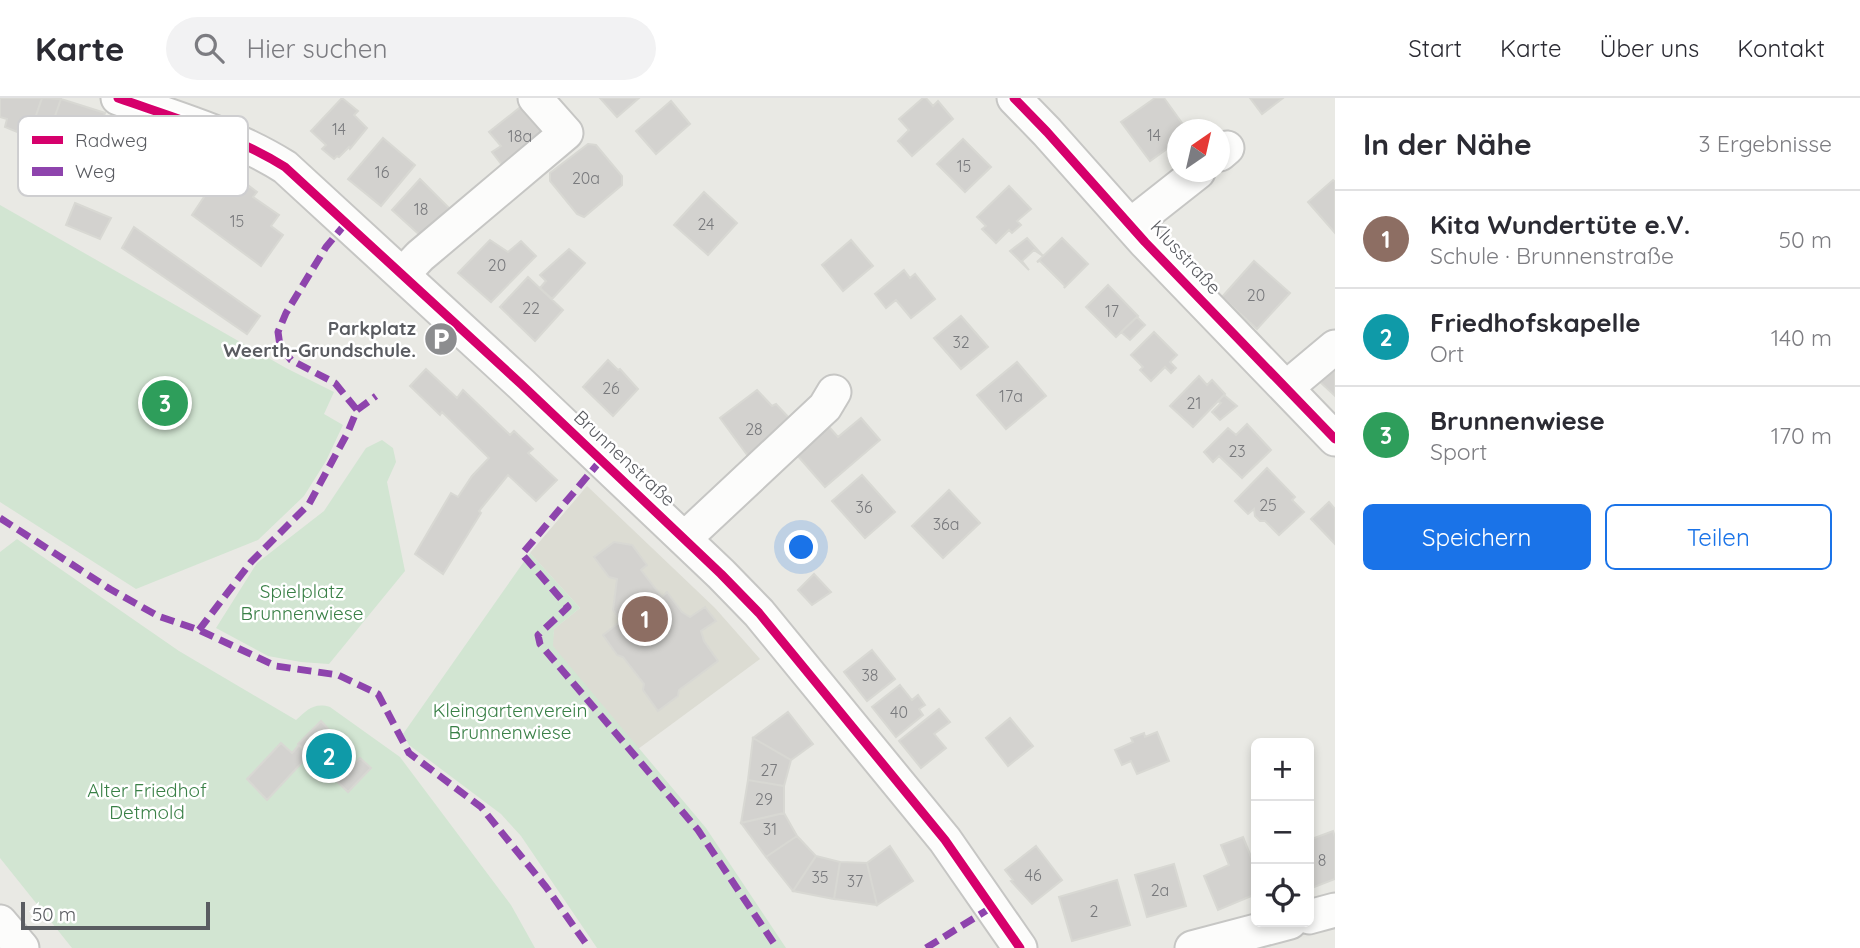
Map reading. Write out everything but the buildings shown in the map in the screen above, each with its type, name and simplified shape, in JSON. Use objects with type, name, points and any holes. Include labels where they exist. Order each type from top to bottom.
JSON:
[{"type":"street","points":[[403,274],[420,256],[566,133],[535,98]]},
{"type":"street","name":"Klusstraße","points":[[1014,98],[1132,224],[1145,242],[1335,439]]},
{"type":"street","name":"Brunnenstraße","points":[[123,99],[171,116]]},
{"type":"street","name":"Brunnenstraße","points":[[248,147],[285,167],[403,274],[759,613],[918,806],[971,875],[1020,948]]},
{"type":"street","points":[[1132,224],[1185,182]]},
{"type":"street","points":[[1286,388],[1335,347]]},
{"type":"street","points":[[684,539],[825,407],[834,392]]},
{"type":"street","points":[[1314,915],[1335,909]]},
{"type":"street","points":[[0,922],[22,948]]},
{"type":"street","points":[[1192,948],[1271,927]]},
{"type":"shaded area","points":[[587,486],[715,608],[760,659],[638,749],[552,646],[554,629],[580,608],[530,553]]},
{"type":"green space","points":[[0,205],[286,368],[334,392],[324,414],[343,425],[326,461],[304,496],[258,540],[136,589],[0,502]]},
{"type":"green space","name":"Spielplatz Brunnenwiese","points":[[382,440],[393,448],[396,462],[387,482],[405,571],[329,664],[268,656],[216,628],[257,563],[324,511],[366,448]]},
{"type":"green space","name":"Alter Friedhof Detmold","points":[[17,539],[179,651],[296,720],[315,706],[330,707],[400,757],[511,905],[535,948],[72,948],[0,858],[0,552]]},
{"type":"green space","name":"Kleingartenverein Brunnenwiese","points":[[530,553],[580,608],[554,629],[553,646],[706,828],[786,948],[597,948],[521,836],[501,814],[409,745],[403,734]]},
{"type":"marked path","points":[[346,223],[326,247],[286,313],[278,332],[280,346],[291,360],[335,383],[357,410]]},
{"type":"marked path","points":[[199,630],[251,562],[309,504],[357,410],[376,396]]},
{"type":"marked path","points":[[601,460],[522,554],[568,607],[538,635],[540,644],[698,830],[777,948]]},
{"type":"marked path","points":[[0,518],[110,589],[158,616],[199,630],[276,666],[338,675],[378,694],[409,753],[481,807],[546,887],[589,948]]},
{"type":"marked path","points":[[926,948],[992,907]]},
{"type":"cycle path","points":[[118,98],[170,116]]},
{"type":"cycle path","points":[[1014,98],[1145,242],[1335,439]]},
{"type":"cycle path","points":[[248,147],[285,167],[521,384],[759,613],[945,840],[1020,948]]},
{"type":"place","name":"Parkplatz Weerth-Grundschule.","points":[[441,339]]},
{"type":"place","name":"Brunnenwiese","points":[[165,403]]},
{"type":"place","name":"Kita Wundertüte e.V.","points":[[645,619]]},
{"type":"place","name":"Friedhofskapelle","points":[[329,756]]}]
